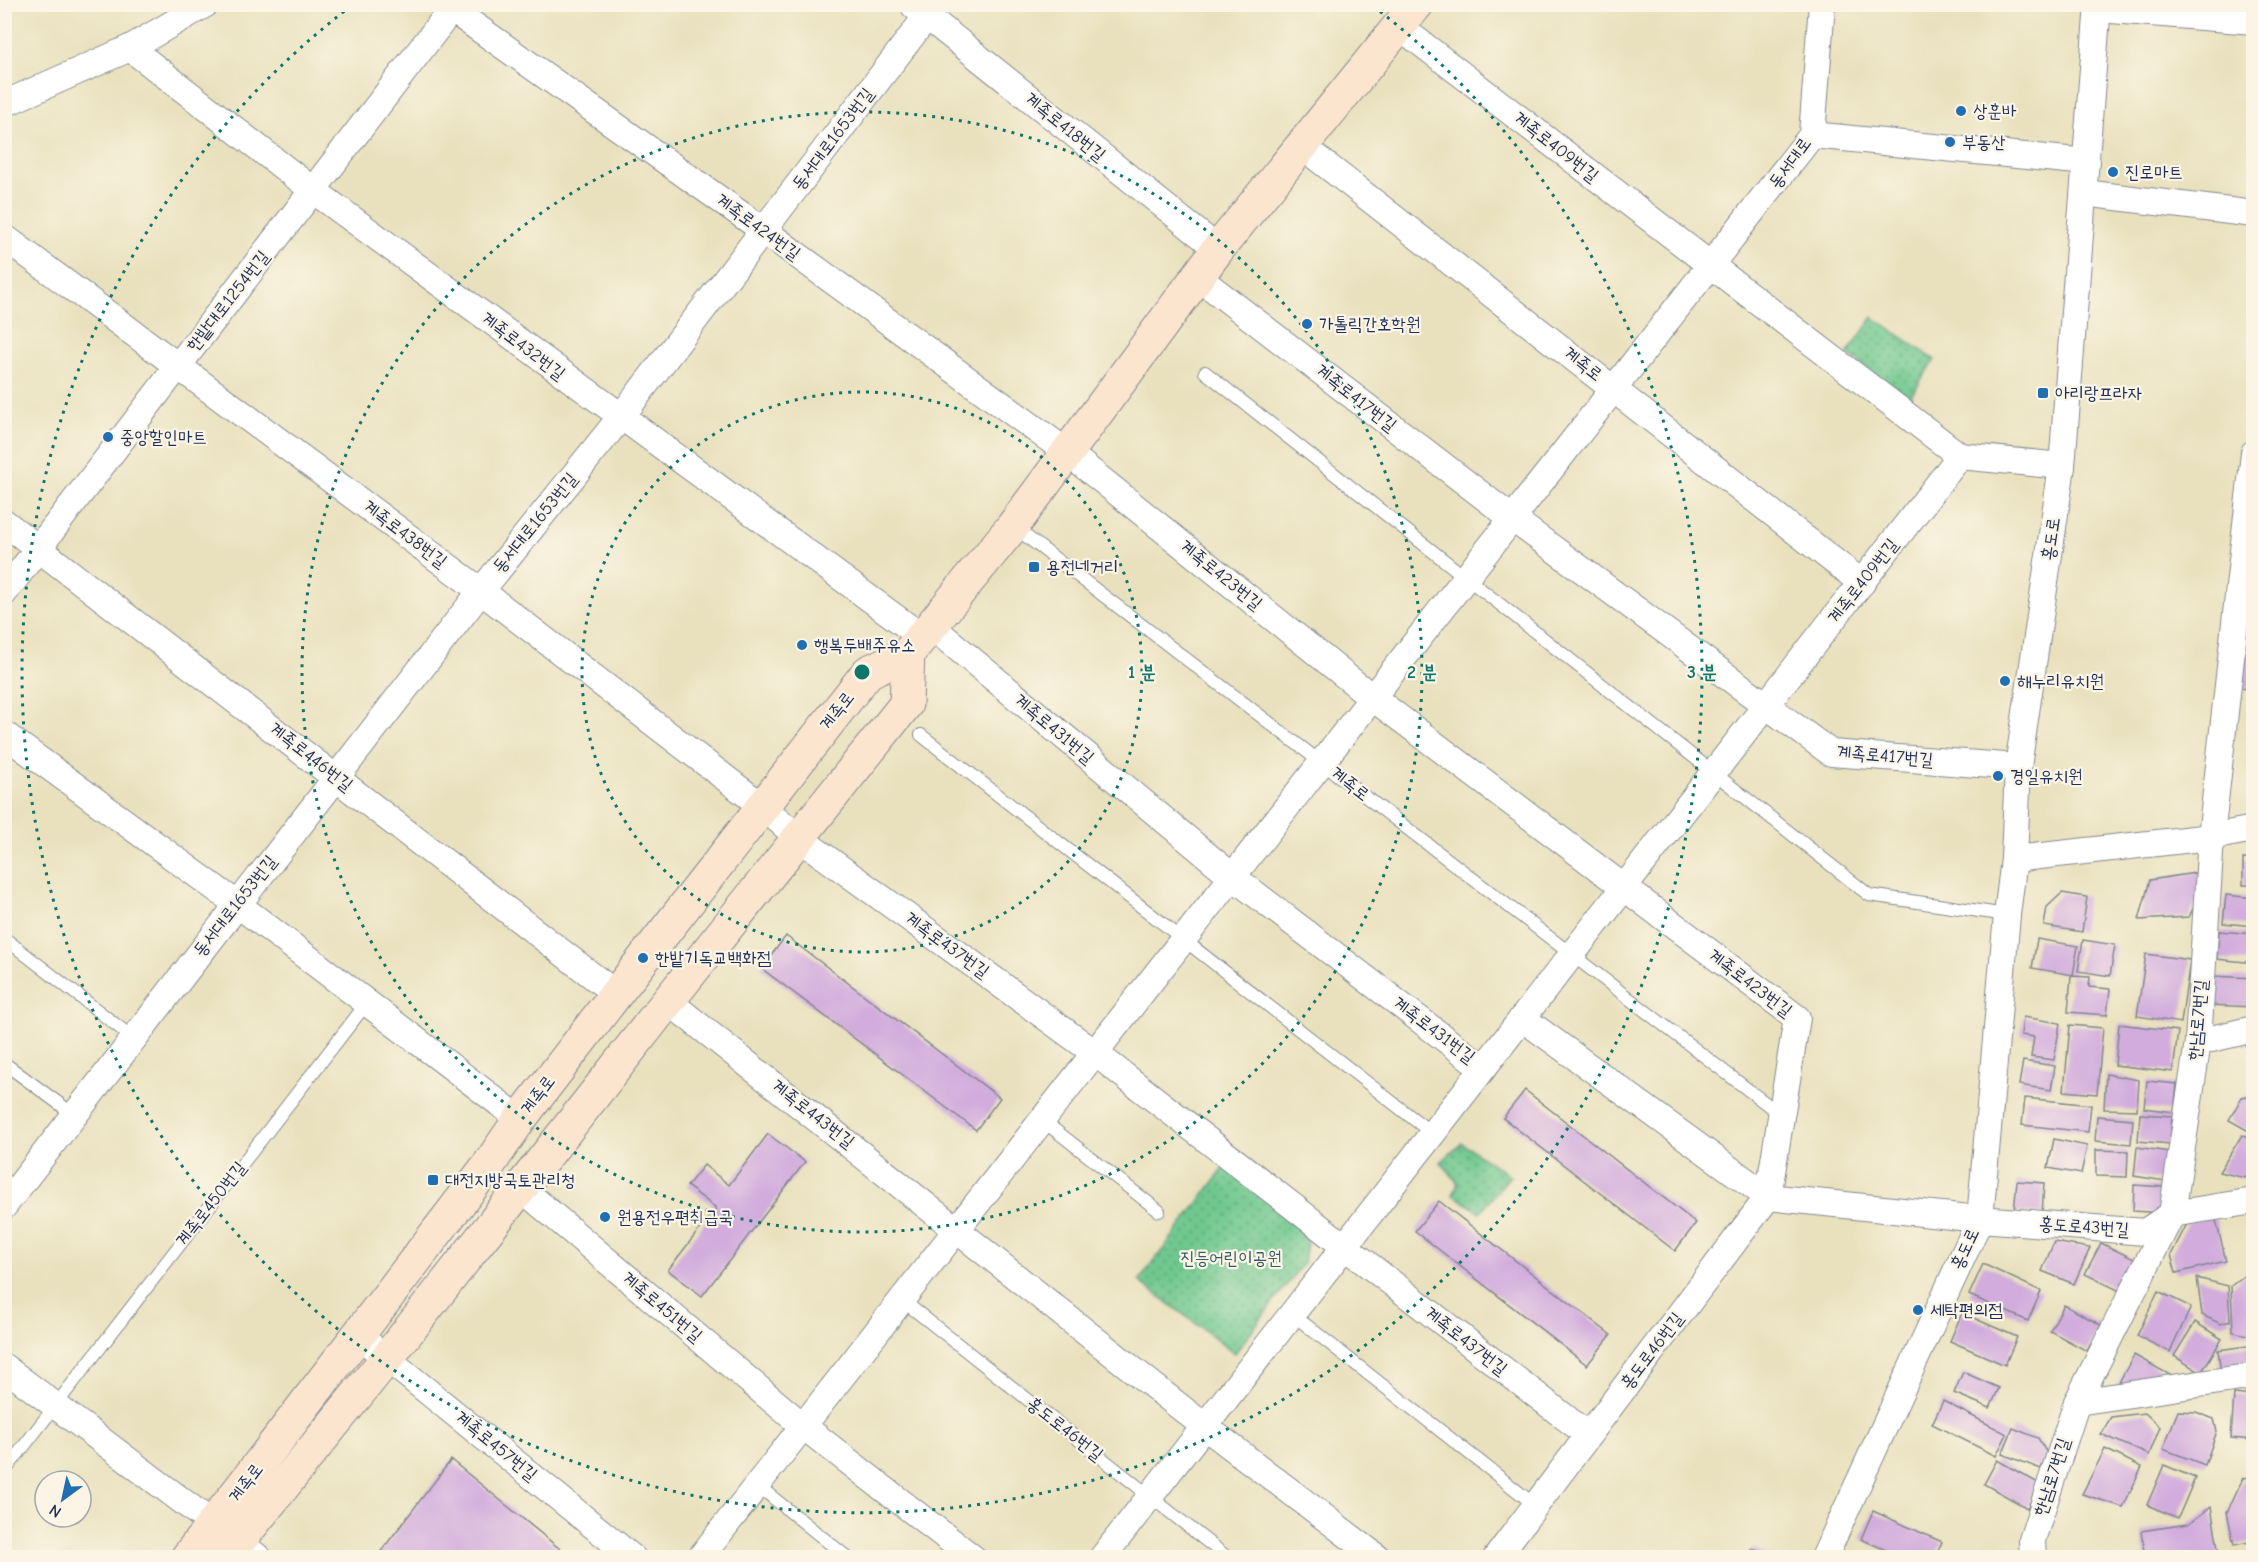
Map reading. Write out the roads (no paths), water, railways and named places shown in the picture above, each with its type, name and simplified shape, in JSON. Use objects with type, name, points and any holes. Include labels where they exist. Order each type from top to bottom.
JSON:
[{"type":"main road","name":"계족로","points":[[234,1545],[358,1335],[616,994],[868,672],[920,639],[1013,526],[1199,278],[1218,249],[1409,16]]},
{"type":"main road","name":"계족로","points":[[187,1557],[234,1545],[387,1358],[668,1000],[906,704],[920,639]]},
{"type":"street","points":[[4,104],[130,48],[206,4]]},
{"type":"street","name":"동서대로","points":[[1711,266],[1812,135],[1822,4]]},
{"type":"street","name":"한밭대로1254번길","points":[[4,593],[314,191],[448,7]]},
{"type":"street","name":"계족로424번길","points":[[448,7],[763,230],[1068,453]]},
{"type":"street","points":[[2098,7],[2253,21]]},
{"type":"street","name":"홍도로","points":[[1824,1557],[1980,1219],[2014,859],[2018,767],[2062,466],[2098,7]]},
{"type":"street","name":"동서대로1653번길","points":[[4,1206],[73,1114],[481,591],[620,418],[763,230],[923,8]]},
{"type":"street","name":"계족로418번길","points":[[923,8],[1218,249]]},
{"type":"street","name":"계족로409번길","points":[[1409,16],[1711,266],[1960,456],[1766,705]]},
{"type":"street","name":"계족로432번길","points":[[130,48],[314,191],[920,639]]},
{"type":"street","points":[[1812,135],[2087,162]]},
{"type":"street","name":"계족로","points":[[1303,147],[1862,583]]},
{"type":"street","points":[[2084,193],[2253,214]]},
{"type":"street","name":"계족로438번길","points":[[4,237],[481,591],[763,807],[799,838]]},
{"type":"street","points":[[700,1557],[1711,266]]},
{"type":"street","name":"계족로417번길","points":[[1199,278],[1513,519],[1831,753],[2018,767]]},
{"type":"street","name":"계족로423번길","points":[[1068,453],[1373,698],[1623,889],[1797,1018],[1768,1197]]},
{"type":"street","name":"한남로7번길","points":[[2033,1557],[2032,1540],[2077,1402],[2172,1215],[2198,1042],[2211,837],[2253,453]]},
{"type":"street","points":[[1960,456],[2062,466]]},
{"type":"street","name":"계족로446번길","points":[[4,522],[616,994]]},
{"type":"street","name":"계족로431번길","points":[[920,639],[1483,1068],[1345,1246]]},
{"type":"street","points":[[1483,1068],[1766,705]]},
{"type":"street","points":[[4,734],[237,904],[520,1119]]},
{"type":"street","points":[[2014,859],[2211,837],[2253,829]]},
{"type":"street","name":"계족로437번길","points":[[799,838],[1095,1053],[1588,1435]]},
{"type":"street","name":"계족로443번길","points":[[668,1000],[958,1228],[1204,1426],[1378,1557]]},
{"type":"street","points":[[1522,1018],[1768,1197],[1980,1219]]},
{"type":"street","points":[[2198,1042],[2253,1029]]},
{"type":"street","name":"계족로451번길","points":[[522,1188],[803,1426],[973,1557]]},
{"type":"street","name":"홍도로46번길","points":[[1496,1557],[1768,1197]]},
{"type":"street","name":"홍도로43번길","points":[[1980,1219],[2145,1232],[2172,1215],[2253,1201]]},
{"type":"street","points":[[1102,1557],[1345,1246]]},
{"type":"street","name":"계족로457번길","points":[[358,1335],[633,1557]]},
{"type":"street","points":[[4,1367],[234,1545]]},
{"type":"street","points":[[2077,1402],[2253,1376]]},
{"type":"lane","points":[[1204,372],[1869,895],[2007,915]]},
{"type":"lane","name":"계족로","points":[[1013,526],[1572,955]]},
{"type":"lane","points":[[921,735],[1432,1134]]},
{"type":"lane","points":[[4,938],[133,1038]]},
{"type":"lane","points":[[1572,955],[1781,1116]]},
{"type":"lane","name":"계족로450번길","points":[[4,1472],[366,1004]]},
{"type":"lane","points":[[4,1063],[73,1114]]},
{"type":"lane","points":[[1042,1120],[1159,1211]]},
{"type":"lane","name":"홍도로46번길","points":[[902,1300],[1228,1557]]},
{"type":"lane","points":[[1292,1314],[1535,1505]]},
{"type":"lane","points":[[757,1485],[848,1557]]},
{"type":"place","name":"상훈바","points":[[1961,111]]},
{"type":"place","name":"부동산","points":[[1950,142]]},
{"type":"place","name":"진로마트","points":[[2113,172]]},
{"type":"place","name":"가톨릭간호학원","points":[[1307,324]]},
{"type":"place","name":"아리랑프라자","points":[[2043,393]]},
{"type":"place","name":"중앙할인마트","points":[[108,437]]},
{"type":"place","name":"용전네거리","points":[[1034,567]]},
{"type":"place","name":"행복두배주유소","points":[[802,645]]},
{"type":"place","name":"해누리유치원","points":[[2005,681]]},
{"type":"place","name":"경일유치원","points":[[1998,776]]},
{"type":"place","name":"한밭기독교백화점","points":[[643,958]]},
{"type":"place","name":"대전지방국토관리청","points":[[433,1180]]},
{"type":"place","name":"원용전우편취급국","points":[[605,1217]]},
{"type":"place","name":"세탁편의점","points":[[1918,1310]]},
{"type":"park label","name":"진등어린이공원","points":[[1231,1258]]}]
